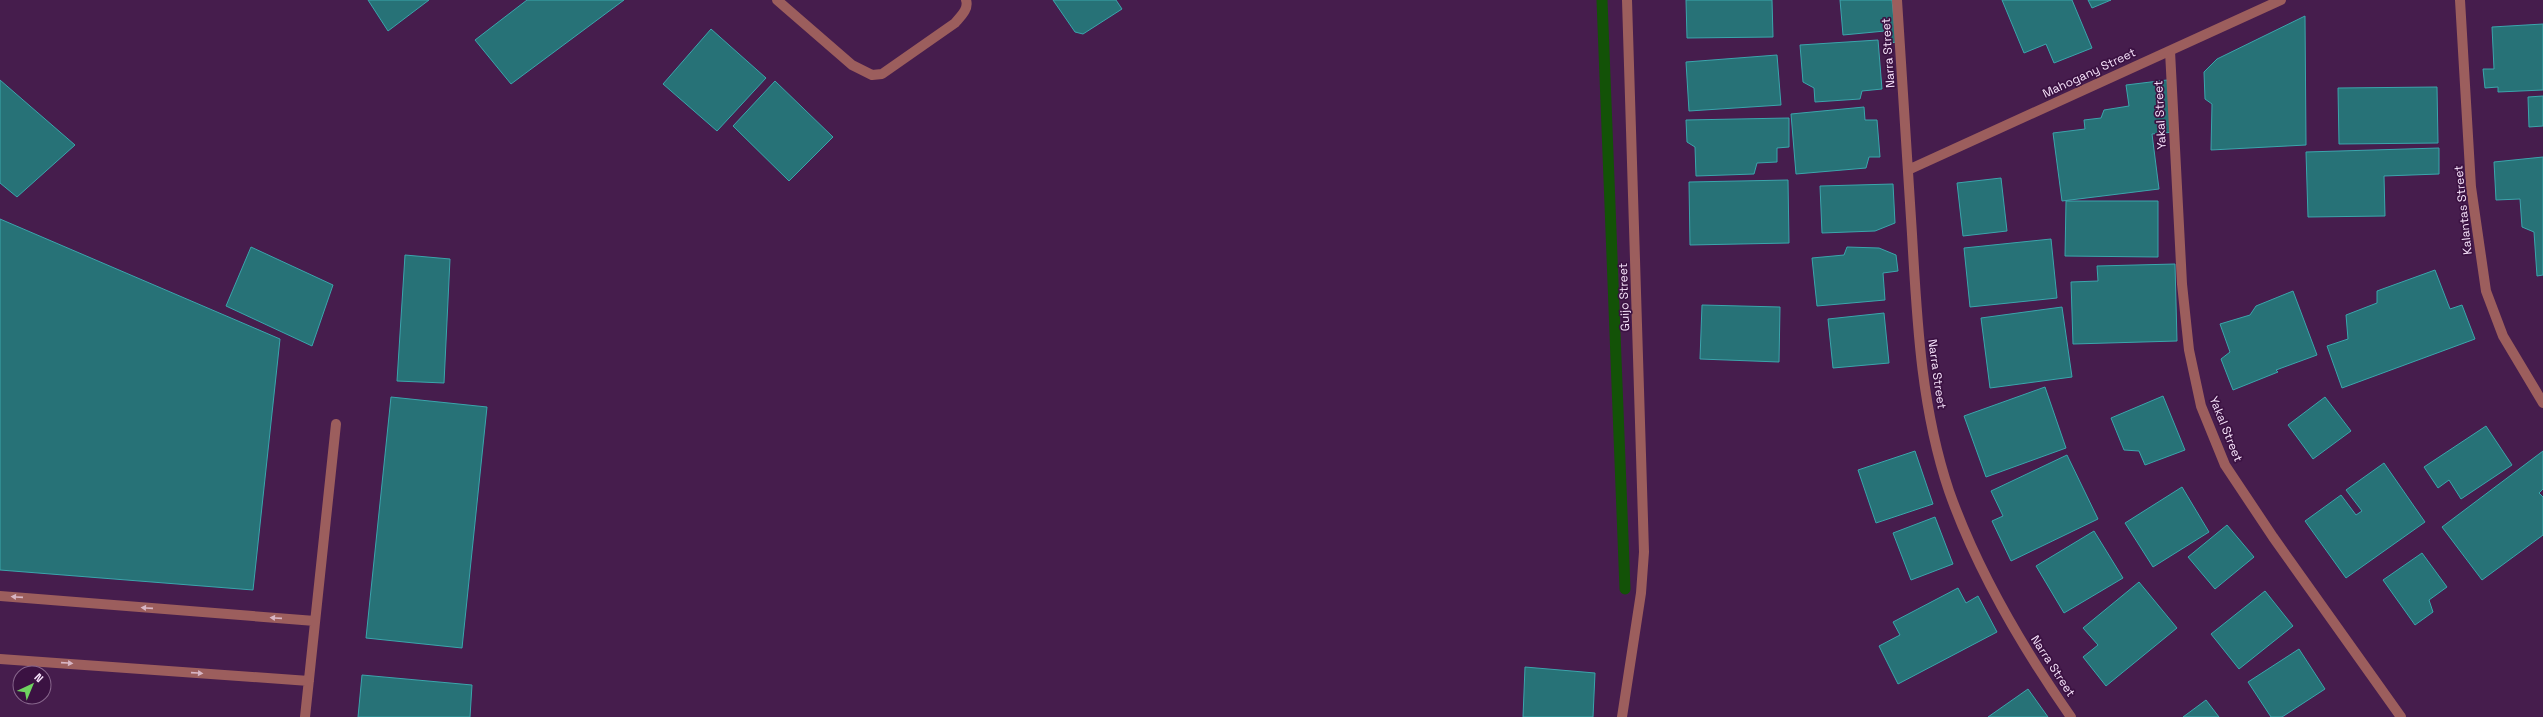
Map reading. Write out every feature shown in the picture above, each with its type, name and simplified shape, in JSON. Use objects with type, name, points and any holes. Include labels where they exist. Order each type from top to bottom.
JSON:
[{"type":"street","points":[[777,0],[852,65],[872,75],[882,74],[955,22],[963,14],[967,4],[966,0]]},
{"type":"street","name":"Guijo Street","points":[[1622,717],[1641,594],[1644,552],[1644,507],[1627,0]]},
{"type":"street","name":"Narra Street","points":[[1897,0],[1920,365],[1932,428],[1949,491],[1980,566],[2007,617],[2071,717]]},
{"type":"street","name":"Mahogany Street","points":[[1908,170],[2281,0]]},
{"type":"street","name":"Kalantas Street","points":[[2460,0],[2472,187],[2486,291],[2503,336],[2543,403]]},
{"type":"street","name":"Yakal Street","points":[[2170,51],[2182,284],[2188,350],[2201,406],[2225,465],[2277,543],[2401,717]]},
{"type":"street","points":[[306,717],[336,424]]},
{"type":"street","points":[[0,596],[315,621]]},
{"type":"street","points":[[0,659],[309,681]]},
{"type":"building","points":[[368,0],[429,0],[388,31]]},
{"type":"building","points":[[527,0],[624,0],[511,84],[475,40]]},
{"type":"building","points":[[1053,0],[1116,0],[1122,9],[1083,34],[1075,32]]},
{"type":"building","points":[[1686,0],[1772,0],[1773,37],[1687,38]]},
{"type":"building","points":[[1840,0],[1892,0],[1896,42],[1886,44],[1885,31],[1843,35]]},
{"type":"building","points":[[2002,0],[2072,0],[2092,48],[2054,63],[2046,44],[2024,53]]},
{"type":"building","points":[[2088,0],[2111,0],[2092,8]]},
{"type":"building","points":[[2305,16],[2306,145],[2211,150],[2212,104],[2205,99],[2204,72],[2217,59]]},
{"type":"building","points":[[2543,24],[2543,90],[2498,92],[2498,87],[2485,88],[2483,69],[2494,69],[2492,27]]},
{"type":"building","points":[[711,29],[766,78],[717,131],[663,84]]},
{"type":"building","points":[[1878,40],[1882,89],[1862,91],[1860,99],[1815,102],[1814,88],[1803,82],[1800,45]]},
{"type":"building","points":[[1777,55],[1781,105],[1689,111],[1686,62]]},
{"type":"building","points":[[0,80],[75,145],[17,197],[0,183]]},
{"type":"building","points":[[2167,80],[2174,132],[2152,134],[2159,189],[2062,201],[2053,133],[2085,129],[2084,120],[2101,118],[2104,110],[2129,106],[2126,85]]},
{"type":"building","points":[[775,81],[833,137],[789,181],[733,126]]},
{"type":"building","points":[[2437,87],[2438,143],[2339,144],[2338,88]]},
{"type":"building","points":[[2543,96],[2543,126],[2529,127],[2528,97]]},
{"type":"building","points":[[1864,107],[1865,120],[1877,120],[1880,157],[1869,157],[1866,168],[1796,174],[1791,114]]},
{"type":"building","points":[[1789,118],[1789,147],[1777,148],[1777,162],[1757,163],[1754,174],[1696,176],[1695,147],[1687,142],[1686,120]]},
{"type":"building","points":[[2439,148],[2439,174],[2384,176],[2385,216],[2308,217],[2306,152]]},
{"type":"building","points":[[2543,157],[2543,275],[2537,276],[2534,232],[2522,227],[2520,199],[2496,200],[2494,162]]},
{"type":"building","points":[[2001,178],[2007,231],[1963,236],[1957,183]]},
{"type":"building","points":[[1788,180],[1789,243],[1690,245],[1689,182]]},
{"type":"building","points":[[1893,184],[1895,223],[1875,231],[1822,233],[1820,186]]},
{"type":"building","points":[[2066,201],[2158,201],[2158,257],[2065,256]]},
{"type":"building","points":[[0,219],[280,339],[253,590],[0,570]]},
{"type":"building","points":[[2051,239],[2057,298],[1970,307],[1964,248]]},
{"type":"building","points":[[251,247],[333,285],[312,346],[226,306]]},
{"type":"building","points":[[1847,247],[1879,248],[1896,255],[1898,271],[1883,273],[1885,300],[1817,306],[1812,258],[1844,255]]},
{"type":"building","points":[[405,255],[450,259],[444,383],[397,381]]},
{"type":"building","points":[[2175,264],[2177,341],[2073,344],[2071,282],[2098,281],[2097,266]]},
{"type":"building","points":[[2435,270],[2450,309],[2462,305],[2475,339],[2342,388],[2327,346],[2348,339],[2346,315],[2377,303],[2377,291]]},
{"type":"building","points":[[2293,291],[2317,355],[2276,370],[2278,372],[2233,390],[2221,359],[2230,352],[2220,324],[2250,315],[2256,306]]},
{"type":"building","points":[[1702,305],[1780,307],[1779,362],[1700,359]]},
{"type":"building","points":[[2062,307],[2072,377],[1990,388],[1981,318]]},
{"type":"building","points":[[1884,313],[1889,363],[1833,368],[1828,319]]},
{"type":"building","points":[[2045,387],[2066,448],[1986,477],[1964,416]]},
{"type":"building","points":[[2163,396],[2185,450],[2145,465],[2139,451],[2124,450],[2111,418]]},
{"type":"building","points":[[391,397],[487,407],[462,648],[366,638]]},
{"type":"building","points":[[2325,397],[2351,431],[2313,459],[2288,425]]},
{"type":"building","points":[[2486,426],[2512,465],[2461,499],[2449,480],[2438,488],[2424,467]]},
{"type":"building","points":[[1915,451],[1933,504],[1876,523],[1858,470]]},
{"type":"building","points":[[2543,451],[2543,489],[2539,493],[2543,497],[2543,535],[2482,580],[2442,527]]},
{"type":"building","points":[[2067,455],[2098,519],[2011,561],[1992,521],[2003,516],[1991,491]]},
{"type":"building","points":[[2384,463],[2425,522],[2346,578],[2305,521],[2341,495],[2356,515],[2362,511],[2346,490]]},
{"type":"building","points":[[2182,487],[2209,532],[2153,567],[2125,523]]},
{"type":"building","points":[[1935,517],[1953,564],[1911,580],[1893,533]]},
{"type":"building","points":[[2227,525],[2254,557],[2215,589],[2188,557]]},
{"type":"building","points":[[2094,531],[2123,578],[2064,613],[2036,566]]},
{"type":"building","points":[[2422,553],[2447,587],[2429,600],[2433,612],[2415,625],[2383,580]]},
{"type":"building","points":[[2139,582],[2177,628],[2106,686],[2083,657],[2098,645],[2083,628]]},
{"type":"building","points":[[1958,588],[1966,603],[1978,596],[1997,632],[1898,684],[1879,646],[1900,635],[1893,622]]},
{"type":"building","points":[[2265,591],[2293,626],[2239,669],[2211,634]]},
{"type":"building","points":[[2299,649],[2325,689],[2282,717],[2271,717],[2248,682]]},
{"type":"building","points":[[1525,667],[1595,673],[1593,717],[1523,717]]},
{"type":"building","points":[[362,675],[472,685],[470,717],[358,717]]},
{"type":"building","points":[[2028,689],[2048,717],[1988,717]]},
{"type":"building","points":[[2206,700],[2219,717],[2183,717]]},
{"type":"waterway","points":[[1602,0],[1625,589]]}]
